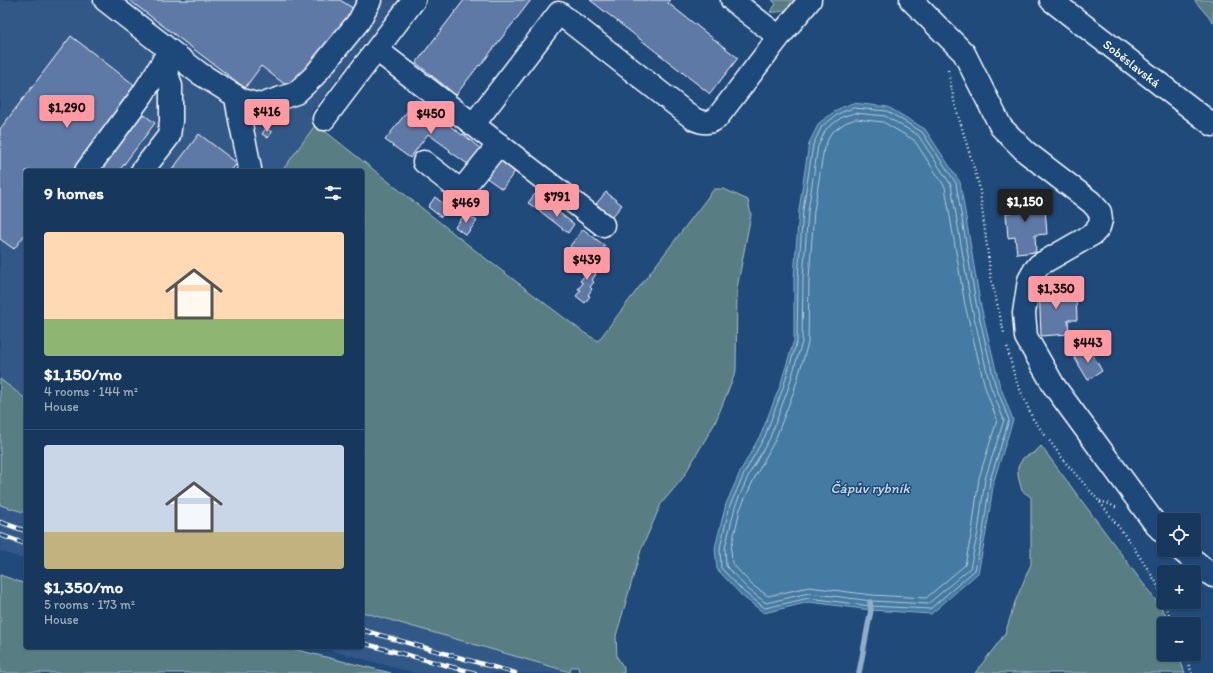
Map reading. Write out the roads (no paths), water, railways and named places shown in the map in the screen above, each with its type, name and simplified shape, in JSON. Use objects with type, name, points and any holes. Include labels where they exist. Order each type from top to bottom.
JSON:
[{"type":"main road","points":[[105,0],[166,56],[199,73],[242,100],[260,105],[296,93],[314,76],[360,21],[370,0]]},
{"type":"main road","points":[[324,119],[414,0]]},
{"type":"main road","points":[[732,0],[779,37]]},
{"type":"main road","points":[[473,125],[559,13],[694,119],[705,123],[712,122],[717,118],[779,37],[810,0]]},
{"type":"main road","points":[[911,0],[964,53],[1001,127],[1026,152],[1091,202],[1100,212],[1101,220],[1099,227],[1093,234],[1039,265],[1034,271],[1029,280],[1026,291],[1024,313],[1026,337],[1054,386],[1157,526]]},
{"type":"main road","name":"Soběslavská","points":[[1051,0],[1213,125]]},
{"type":"main road","points":[[377,50],[603,225]]},
{"type":"main road","points":[[87,169],[142,95],[166,56]]},
{"type":"main road","points":[[143,169],[168,136],[171,121],[171,86],[166,56]]},
{"type":"main road","points":[[236,96],[250,169]]},
{"type":"main road","points":[[424,162],[461,191],[499,144]]},
{"type":"main road","points":[[1190,557],[1213,576]]},
{"type":"water","name":"Čápův rybník","points":[[853,103],[888,107],[925,129],[960,182],[980,302],[999,383],[1013,420],[994,480],[978,573],[931,614],[871,610],[809,602],[764,613],[742,596],[717,569],[715,548],[726,504],[741,470],[761,434],[780,386],[794,340],[794,277],[799,210],[809,143],[819,123],[838,109]]},
{"type":"waterway","points":[[859,673],[871,610],[870,602]]},
{"type":"railway","points":[[0,522],[24,530]]},
{"type":"railway","points":[[0,535],[24,543]]},
{"type":"railway","points":[[364,631],[515,673]]},
{"type":"railway","points":[[364,644],[475,673]]}]
